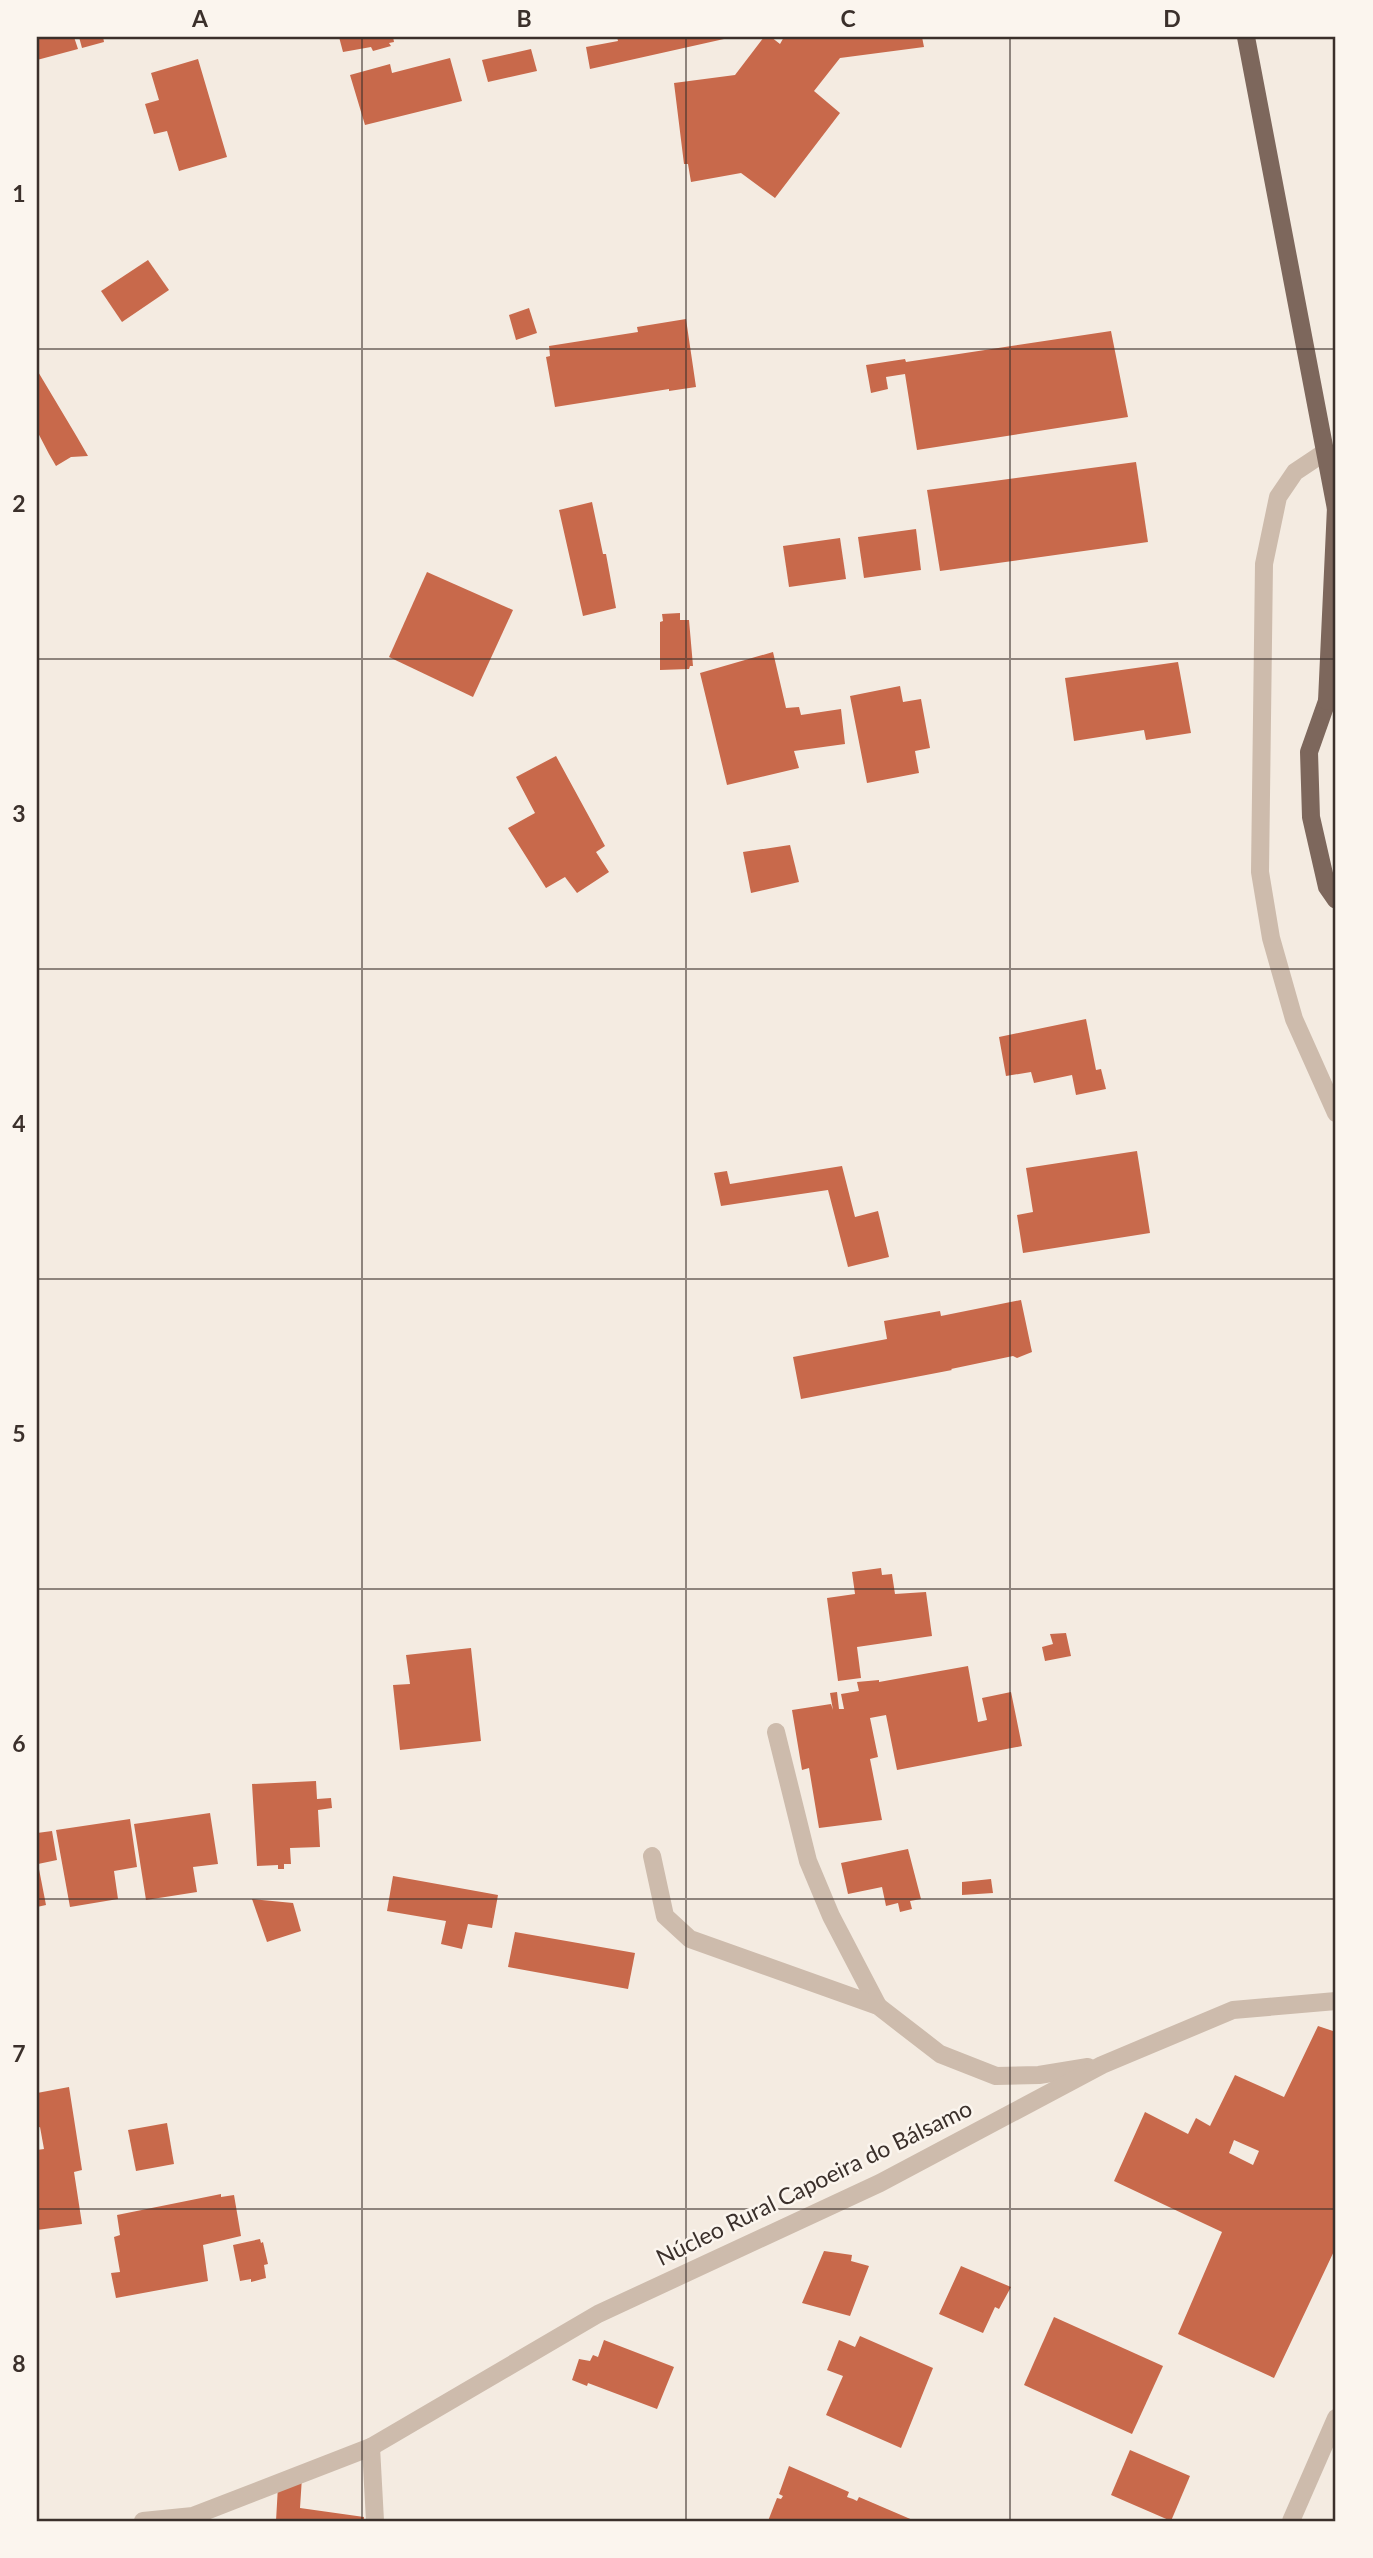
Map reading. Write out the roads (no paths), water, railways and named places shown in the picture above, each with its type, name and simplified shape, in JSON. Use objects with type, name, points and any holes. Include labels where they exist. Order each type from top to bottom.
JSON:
[{"type":"main road","points":[[1246,37],[1336,508],[1331,697],[1309,752],[1311,817],[1328,887],[1336,900]]},
{"type":"street","points":[[1325,452],[1295,472],[1278,497],[1264,564],[1260,872],[1271,938],[1294,1019],[1336,1112]]},
{"type":"street","points":[[776,1732],[808,1861],[831,1916],[878,2006]]},
{"type":"street","points":[[652,1856],[665,1916],[690,1939],[878,2006],[940,2054],[996,2076],[1039,2075],[1102,2065]]},
{"type":"street","name":"Núcleo Rural Capoeira do Bálsamo","points":[[143,2521],[193,2516],[371,2447],[598,2314],[880,2183],[1102,2065],[1233,2010],[1336,2001]]},
{"type":"street","points":[[1291,2521],[1336,2418]]},
{"type":"street","points":[[371,2447],[375,2521]]}]
